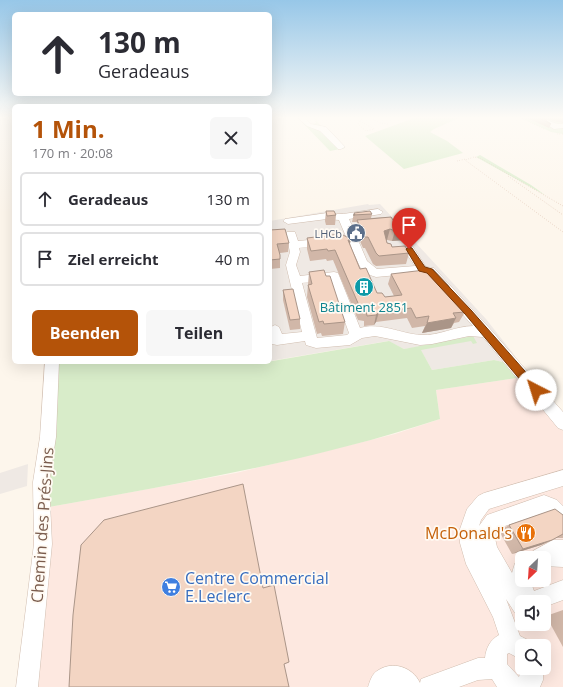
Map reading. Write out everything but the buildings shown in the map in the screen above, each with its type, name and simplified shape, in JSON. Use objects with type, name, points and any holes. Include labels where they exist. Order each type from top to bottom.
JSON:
[{"type":"street","points":[[288,221],[327,216],[343,217],[378,212]]},
{"type":"street","points":[[343,217],[351,227],[355,246],[366,269],[370,272],[376,273],[426,270]]},
{"type":"street","points":[[355,246],[341,240],[292,239],[295,252],[291,265],[311,341],[319,344],[350,340],[356,334],[371,332],[388,332],[421,341],[470,331],[487,333]]},
{"type":"street","points":[[387,244],[390,251],[409,249],[426,270],[487,333],[493,348],[563,423]]},
{"type":"street","points":[[296,280],[334,276],[356,334]]},
{"type":"street","points":[[275,330],[277,340],[309,336]]},
{"type":"street","name":"Chemin des Prés-Jins","points":[[27,687],[43,544],[41,482],[48,438],[52,364]]},
{"type":"street","points":[[515,642],[502,613],[472,556],[468,535],[470,519],[478,507],[484,502],[563,478]]},
{"type":"street","points":[[516,595],[490,554],[486,544],[485,534],[488,526],[493,521],[544,504],[554,507],[563,521]]},
{"type":"street","points":[[550,595],[563,590]]},
{"type":"street","points":[[502,613],[515,608]]},
{"type":"street","points":[[515,645],[506,642],[497,648],[495,654],[497,668],[506,681],[527,683]]},
{"type":"street","points":[[429,687],[478,669],[497,668]]},
{"type":"street","points":[[379,687],[384,679],[391,675],[400,677],[410,687]]},
{"type":"path","points":[[456,162],[478,158],[505,174],[563,215]]},
{"type":"path","points":[[466,160],[563,232]]},
{"type":"path","points":[[505,174],[515,178],[563,206]]},
{"type":"shaded area","points":[[368,204],[380,204],[486,319],[515,356],[503,362],[494,360],[432,370],[419,347],[404,349],[388,341],[272,361],[272,221]]},
{"type":"shaded area","points":[[517,378],[563,431],[563,469],[559,472],[563,478],[563,687],[16,687],[33,554],[33,510],[236,473],[395,434],[440,419],[436,390]]},
{"type":"shaded area","points":[[28,464],[27,486],[0,494],[0,473]]},
{"type":"green space","points":[[382,150],[459,150],[463,153],[404,169]]},
{"type":"green space","points":[[480,155],[531,185],[545,195],[476,157]]},
{"type":"green space","points":[[473,336],[477,343],[473,344],[471,341],[421,350],[432,370],[494,360],[503,362],[517,378],[436,390],[440,419],[392,434],[246,470],[49,507],[56,364],[272,364],[272,361],[389,341],[404,349]]},
{"type":"place","name":"LHCb","points":[[356,233]]},
{"type":"place","name":"Bâtiment 2851","points":[[364,287]]},
{"type":"place","name":"McDonald's","points":[[526,533]]},
{"type":"place","name":"Centre Commercial E.Leclerc","points":[[171,587]]},
{"type":"route","points":[[409,249],[422,269],[430,271],[487,333],[536,390]]}]
